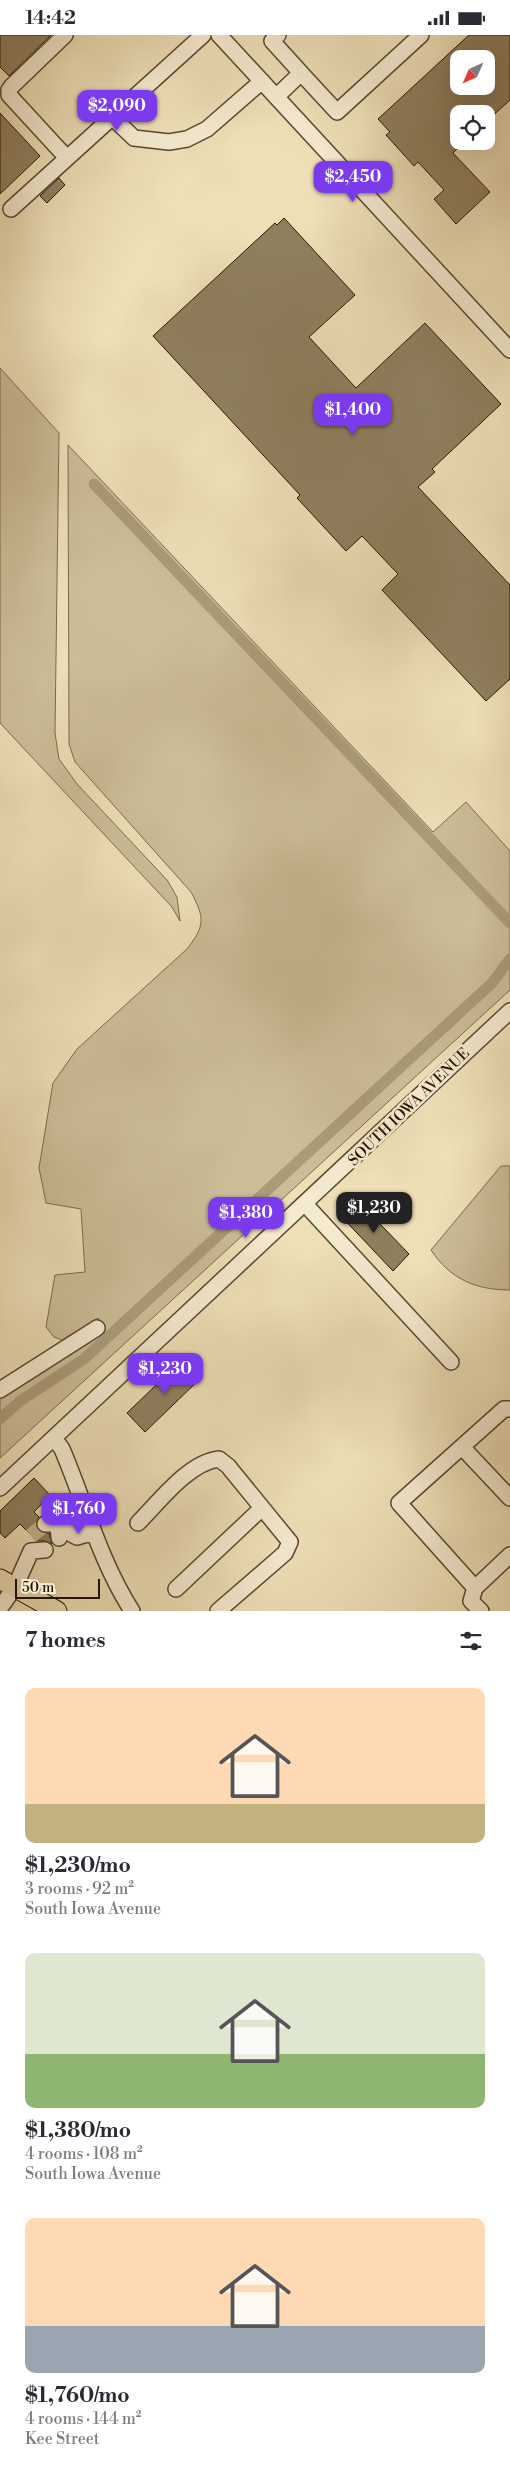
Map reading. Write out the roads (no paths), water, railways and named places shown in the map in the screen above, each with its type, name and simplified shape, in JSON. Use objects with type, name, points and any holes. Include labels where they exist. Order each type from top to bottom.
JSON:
[{"type":"main road","points":[[7,1583],[57,1611]]},
{"type":"street","points":[[65,35],[12,86],[9,95],[66,157]]},
{"type":"street","points":[[11,209],[66,157],[203,35]]},
{"type":"street","points":[[219,35],[510,351]]},
{"type":"street","points":[[278,35],[272,41],[337,112],[421,35]]},
{"type":"street","points":[[276,97],[301,73]]},
{"type":"street","points":[[112,117],[134,138],[170,142],[187,139],[207,129],[262,81]]},
{"type":"street","name":"SOUTH IOWA AVENUE","points":[[0,1488],[510,1011]]},
{"type":"street","points":[[305,1204],[451,1361]]},
{"type":"street","points":[[0,1390],[97,1328]]},
{"type":"street","points":[[510,1409],[504,1409],[399,1503],[472,1603],[510,1555]]},
{"type":"street","points":[[54,1438],[62,1449],[94,1532],[122,1594],[132,1611]]},
{"type":"street","points":[[462,1447],[510,1498]]},
{"type":"street","points":[[138,1523],[192,1470],[207,1461],[219,1459],[228,1466],[290,1542],[285,1553],[218,1611]]},
{"type":"street","points":[[81,1499],[65,1511],[56,1526],[77,1537],[94,1532]]},
{"type":"street","points":[[176,1589],[262,1508]]},
{"type":"street","points":[[0,1608],[7,1583],[36,1546]]},
{"type":"waterway","points":[[94,484],[510,923]]},
{"type":"waterway","points":[[0,1419],[20,1401],[84,1359],[492,983],[510,959]]},
{"type":"tunnel","points":[[31,1536],[45,1524]]}]
